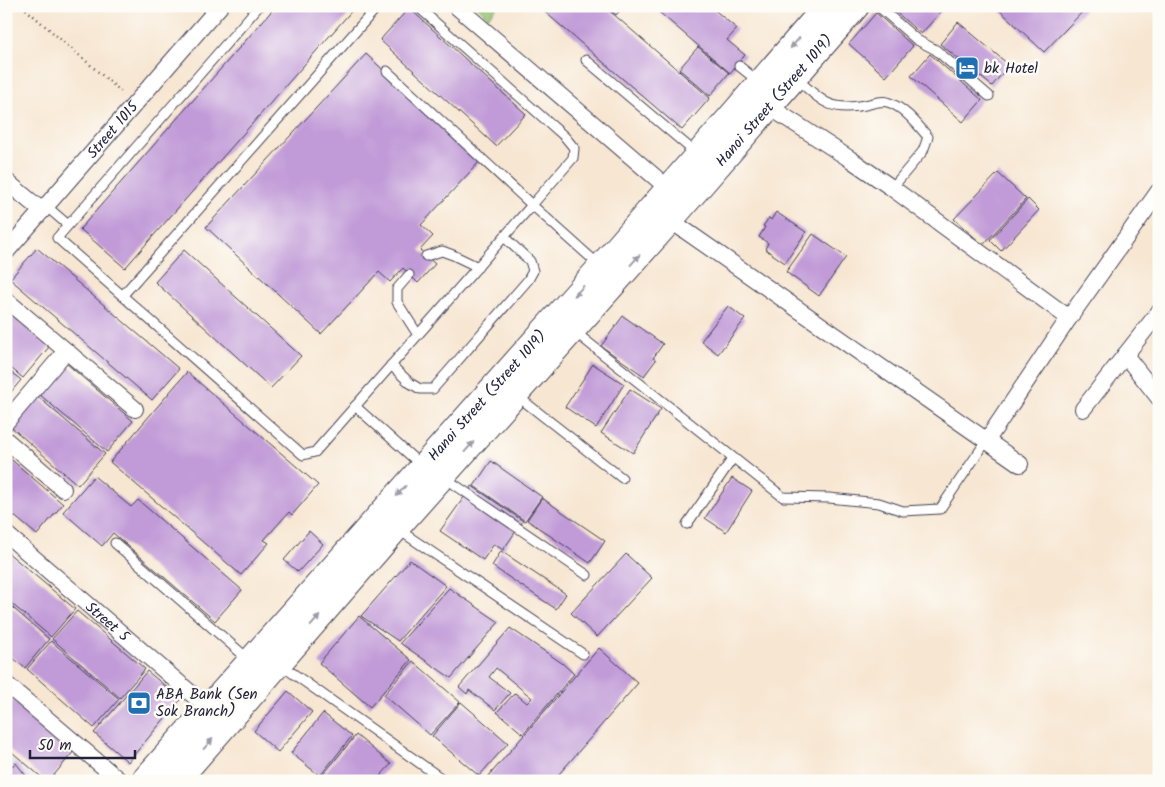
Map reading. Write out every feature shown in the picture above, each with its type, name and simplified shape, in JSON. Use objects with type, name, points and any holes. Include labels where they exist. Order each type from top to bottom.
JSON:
[{"type":"main road","name":"Hanoi Street (Street 1019)","points":[[176,781],[396,528],[433,475],[609,274],[670,220],[827,6]]},
{"type":"main road","name":"Hanoi Street (Street 1019)","points":[[144,781],[250,661],[433,475],[516,394],[572,330],[669,189],[699,156],[760,95],[795,78],[856,6]]},
{"type":"street","name":"Street 1015","points":[[6,252],[220,6]]},
{"type":"street","points":[[456,6],[669,189]]},
{"type":"street","points":[[760,95],[892,188],[1069,318]]},
{"type":"street","points":[[6,180],[44,209]]},
{"type":"street","points":[[987,440],[1069,318],[1159,191]]},
{"type":"street","points":[[670,220],[1020,464]]},
{"type":"street","points":[[6,300],[135,409]]},
{"type":"street","points":[[1083,409],[1159,312]]},
{"type":"street","points":[[6,422],[66,350]]},
{"type":"street","points":[[1125,355],[1159,398]]},
{"type":"street","points":[[6,440],[63,489]]},
{"type":"street","name":"Street 5","points":[[6,534],[208,708]]},
{"type":"street","points":[[6,684],[120,781]]},
{"type":"lane","points":[[259,6],[57,238],[303,455],[315,452],[573,158],[574,148],[565,137],[417,6]]},
{"type":"lane","points":[[123,295],[378,6]]},
{"type":"lane","points":[[878,6],[917,40],[936,50],[989,96]]},
{"type":"lane","points":[[586,60],[699,156]]},
{"type":"lane","points":[[739,66],[760,95]]},
{"type":"lane","points":[[387,71],[609,274]]},
{"type":"lane","points":[[795,78],[824,103],[834,107],[848,108],[885,101],[896,105],[928,137],[923,151],[892,188]]},
{"type":"lane","points":[[44,209],[68,225]]},
{"type":"lane","points":[[391,365],[410,383],[420,389],[433,388],[522,288],[533,271],[530,261],[504,237]]},
{"type":"lane","points":[[426,256],[442,251],[478,267]]},
{"type":"lane","points":[[409,275],[397,289],[397,302],[418,335]]},
{"type":"lane","points":[[572,330],[783,497],[829,498],[879,503],[903,511],[940,510],[987,440]]},
{"type":"lane","points":[[516,394],[622,478]]},
{"type":"lane","points":[[355,406],[433,475],[587,575]]},
{"type":"lane","points":[[687,524],[733,458]]},
{"type":"lane","points":[[396,528],[583,654]]},
{"type":"lane","points":[[115,543],[250,661]]},
{"type":"lane","points":[[279,663],[445,781]]},
{"type":"path","points":[[22,6],[136,104]]},
{"type":"shaded area","points":[[6,754],[36,781],[6,781]]},
{"type":"green space","points":[[477,6],[498,6],[488,17]]},
{"type":"building","points":[[276,6],[356,6],[125,268],[80,229]]},
{"type":"building","points":[[538,6],[604,6],[710,98],[682,130]]},
{"type":"building","points":[[606,6],[624,6],[616,15]]},
{"type":"building","points":[[652,6],[710,6],[737,29],[727,40],[745,55],[730,73]]},
{"type":"building","points":[[889,6],[946,6],[921,34]]},
{"type":"building","points":[[995,6],[1088,6],[1044,52]]},
{"type":"building","points":[[409,8],[526,114],[496,146],[380,40]]},
{"type":"building","points":[[876,13],[913,46],[886,77],[849,44]]},
{"type":"building","points":[[958,22],[1009,65],[992,86],[940,44]]},
{"type":"building","points":[[698,47],[729,73],[710,96],[679,69]]},
{"type":"building","points":[[366,54],[481,160],[421,225],[433,236],[420,250],[435,264],[418,283],[403,268],[390,282],[379,272],[321,334],[206,227]]},
{"type":"building","points":[[930,54],[982,100],[963,122],[911,76]]},
{"type":"building","points":[[998,173],[1026,199],[983,245],[954,219]]},
{"type":"building","points":[[1028,199],[1039,210],[1001,251],[990,240]]},
{"type":"building","points":[[776,212],[806,232],[785,263],[765,249],[768,243],[759,237],[765,227],[763,226],[769,218],[771,220]]},
{"type":"building","points":[[813,234],[846,257],[819,296],[786,272]]},
{"type":"building","points":[[37,248],[179,369],[152,400],[10,279]]},
{"type":"building","points":[[184,250],[301,356],[271,388],[155,282]]},
{"type":"building","points":[[728,306],[745,319],[718,354],[701,341]]},
{"type":"building","points":[[6,311],[49,347],[23,378],[6,364]]},
{"type":"building","points":[[623,316],[663,344],[653,358],[656,360],[644,376],[601,346]]},
{"type":"building","points":[[66,363],[133,421],[107,452],[39,394]]},
{"type":"building","points":[[593,364],[624,384],[596,428],[565,407]]},
{"type":"building","points":[[6,368],[21,380],[6,398]]},
{"type":"building","points":[[187,372],[318,485],[292,515],[289,512],[264,540],[269,543],[241,575],[110,462]]},
{"type":"building","points":[[630,389],[661,409],[633,453],[601,433]]},
{"type":"building","points":[[37,396],[105,454],[78,485],[11,427]]},
{"type":"building","points":[[6,455],[63,504],[37,535],[6,509]]},
{"type":"building","points":[[491,461],[542,497],[525,521],[474,486]]},
{"type":"building","points":[[94,476],[131,507],[138,500],[242,590],[215,621],[113,533],[102,546],[63,512]]},
{"type":"building","points":[[732,478],[752,491],[726,532],[705,518]]},
{"type":"building","points":[[472,486],[523,521],[503,550],[494,544],[483,560],[440,531]]},
{"type":"building","points":[[542,498],[605,541],[590,563],[527,520]]},
{"type":"building","points":[[309,531],[323,544],[298,572],[284,560]]},
{"type":"building","points":[[6,551],[75,609],[51,637],[6,599]]},
{"type":"building","points":[[501,551],[566,594],[556,609],[492,566]]},
{"type":"building","points":[[626,554],[652,578],[597,637],[571,613]]},
{"type":"building","points":[[410,560],[446,586],[398,641],[361,616]]},
{"type":"building","points":[[449,588],[499,622],[451,678],[400,643]]},
{"type":"building","points":[[6,602],[49,639],[25,668],[6,652]]},
{"type":"building","points":[[77,611],[145,669],[120,698],[52,639]]},
{"type":"building","points":[[359,616],[411,660],[370,707],[319,663]]},
{"type":"building","points":[[510,628],[562,663],[574,674],[523,734],[497,712],[515,693],[527,703],[532,698],[496,668],[489,677],[510,693],[495,710],[469,690],[467,694],[459,687]]},
{"type":"building","points":[[51,641],[119,699],[94,728],[27,669]]},
{"type":"building","points":[[599,648],[638,683],[553,781],[490,781],[487,778]]},
{"type":"building","points":[[413,661],[460,702],[430,735],[384,695]]},
{"type":"building","points":[[147,671],[181,699],[128,762],[94,733]]},
{"type":"building","points":[[288,691],[312,712],[278,752],[254,731]]},
{"type":"building","points":[[6,694],[74,751],[49,781],[46,781],[6,747]]},
{"type":"building","points":[[461,702],[508,743],[479,776],[432,736]]},
{"type":"building","points":[[323,713],[352,736],[320,776],[291,753]]},
{"type":"building","points":[[356,735],[391,764],[376,781],[326,781],[321,777]]},
{"type":"building","points":[[16,763],[30,781],[6,781],[6,770]]},
{"type":"place","name":"bk Hotel","points":[[967,68]]},
{"type":"place","name":"ABA Bank (Sen Sok Branch)","points":[[139,703]]}]
